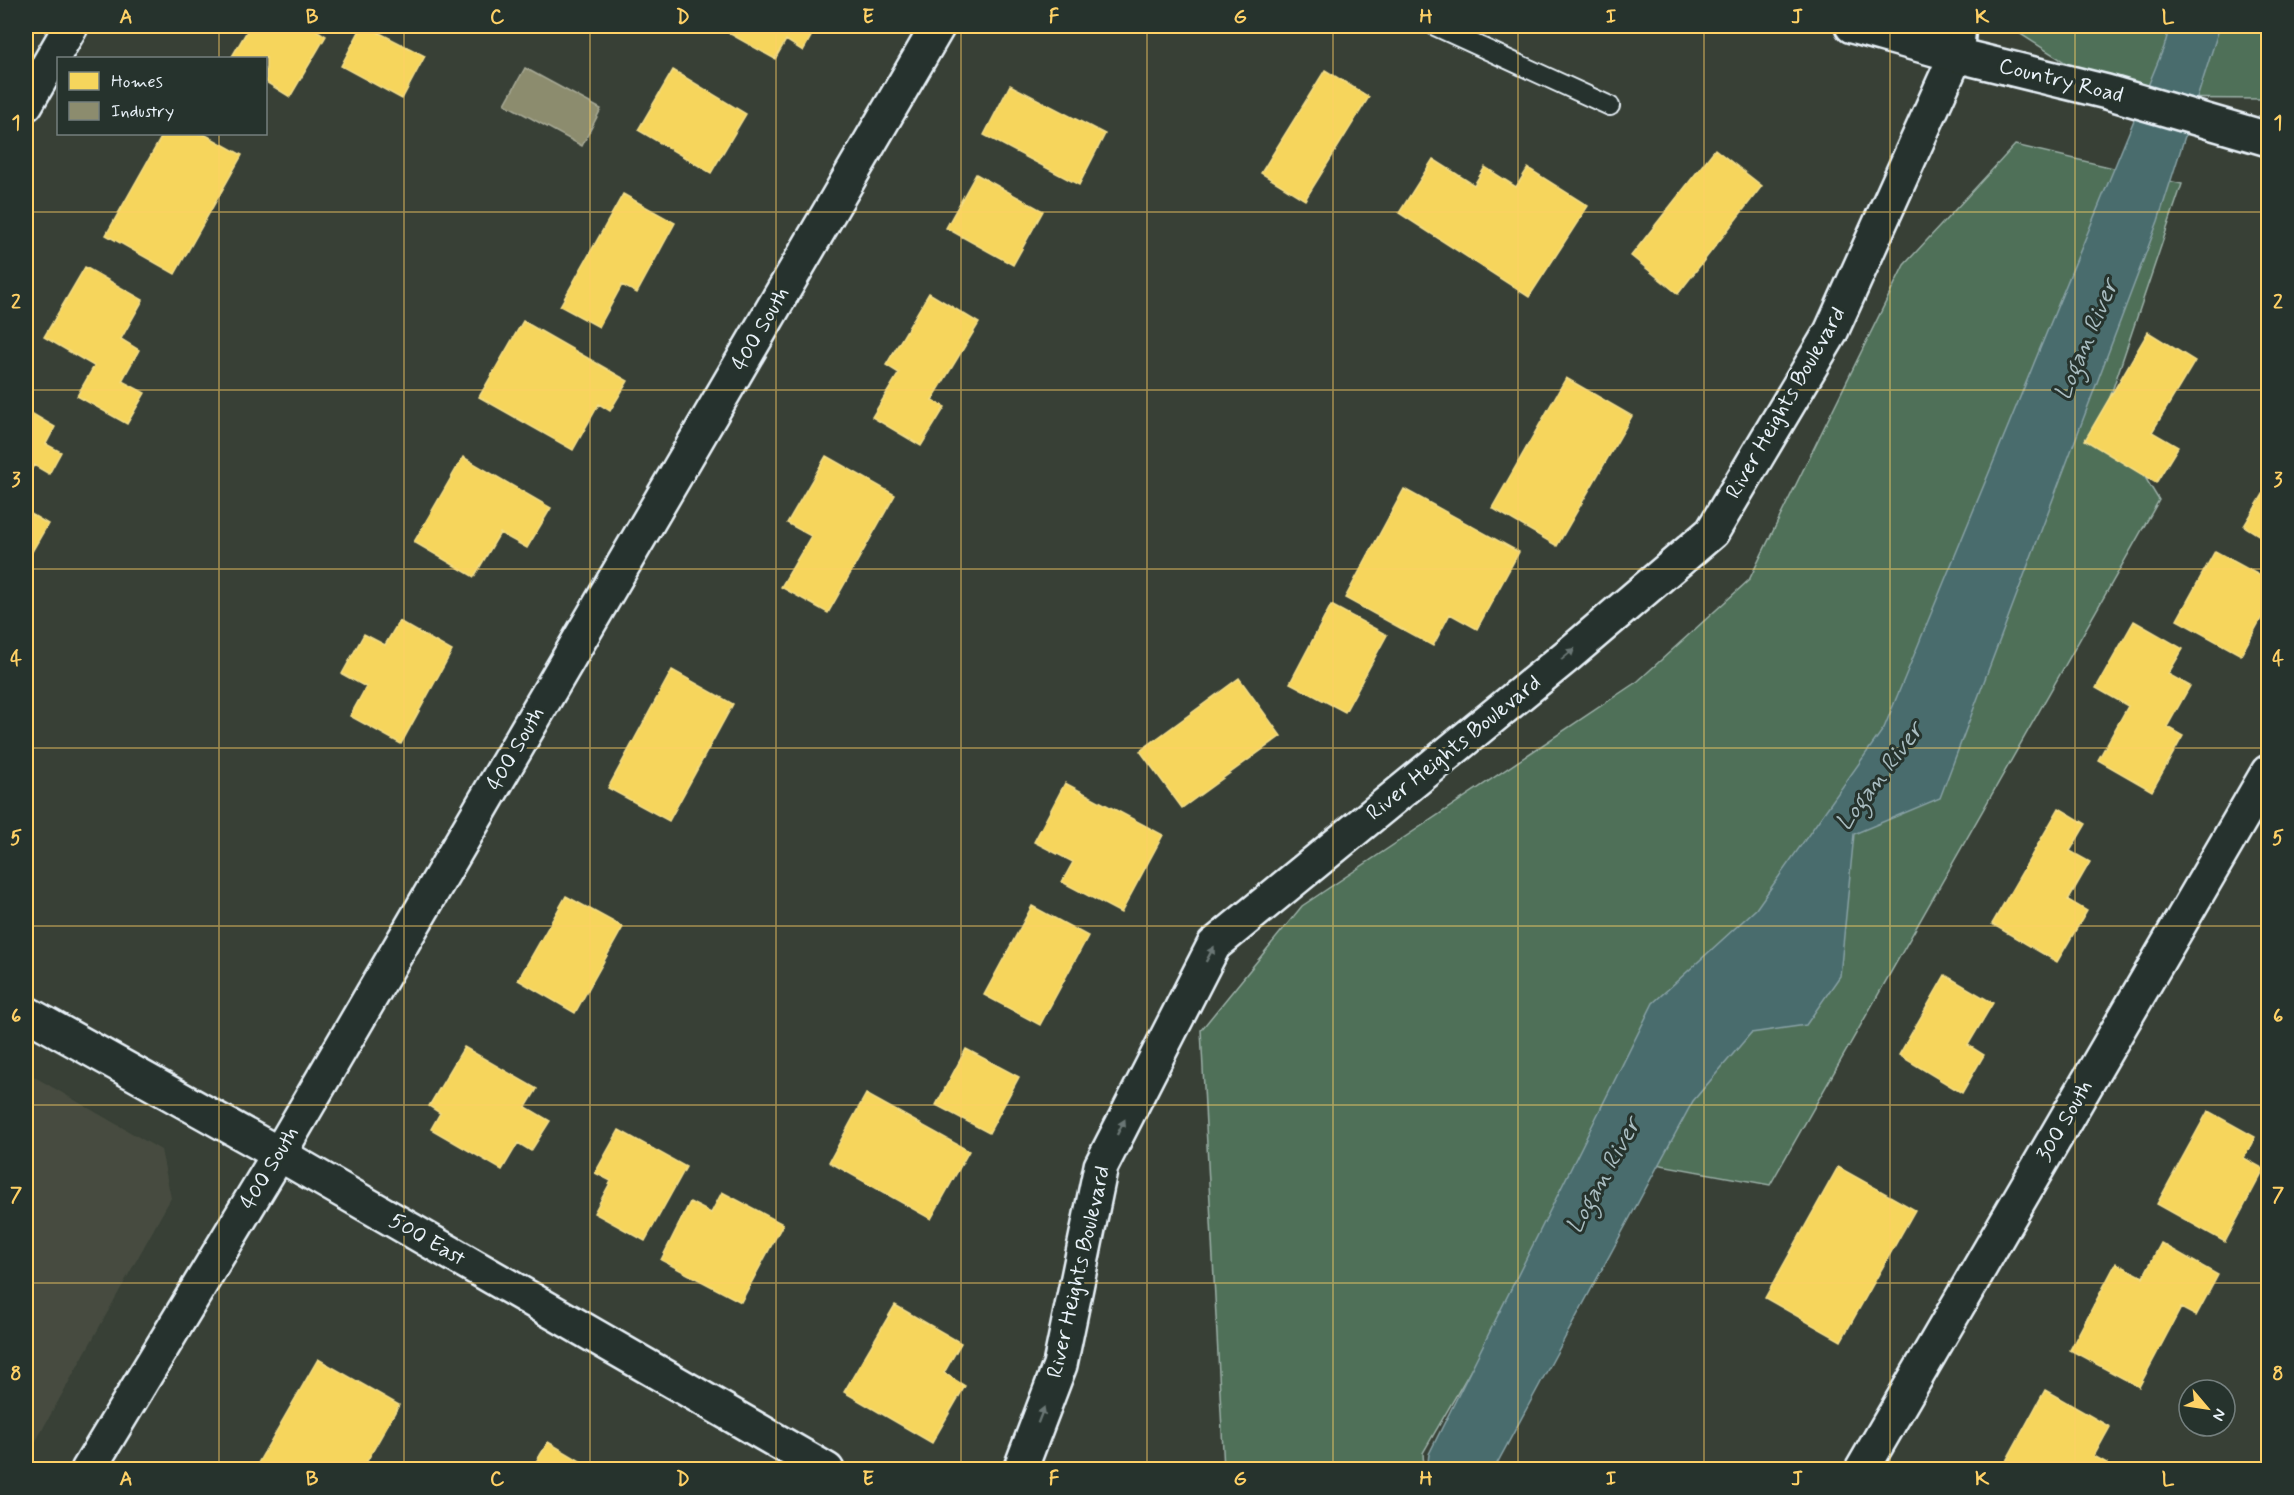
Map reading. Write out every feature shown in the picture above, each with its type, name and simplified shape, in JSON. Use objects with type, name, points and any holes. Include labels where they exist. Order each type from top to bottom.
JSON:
[{"type":"street","points":[[26,104],[71,26]]},
{"type":"street","name":"400 South","points":[[88,1470],[279,1154],[938,26]]},
{"type":"street","name":"Country Road","points":[[1852,26],[1957,40],[2107,92],[2268,139]]},
{"type":"street","name":"River Heights Boulevard","points":[[1020,1470],[1060,1365],[1101,1166],[1214,945],[1568,655],[1712,532],[1831,332],[1957,40]]},
{"type":"street","name":"300 South","points":[[1862,1470],[2268,772]]},
{"type":"street","name":"500 East","points":[[26,1013],[279,1154],[827,1470]]},
{"type":"lane","points":[[1436,26],[1610,106]]},
{"type":"shaded area","points":[[26,1072],[161,1150],[171,1198],[26,1459]]},
{"type":"green space","points":[[2008,26],[2268,26],[2268,99],[2121,98]]},
{"type":"green space","points":[[2015,145],[2182,184],[2105,412],[2159,500],[1770,1185],[1596,1153],[1423,1453],[1424,1469],[1224,1469],[1201,1030],[1302,906],[1638,681],[1749,580],[1904,265]]},
{"type":"water","name":"Logan River","points":[[2170,26],[2220,26],[2158,221],[1940,798],[1854,834],[1840,976],[1806,1025],[1751,1033],[1693,1101],[1494,1469],[1427,1470],[1429,1454],[1653,1003],[1756,909],[1884,728],[2164,47]]},
{"type":"building: Homes","points":[[250,26],[310,26],[326,36],[290,97],[267,83],[267,57],[232,57]]},
{"type":"building: Homes","points":[[362,26],[425,56],[402,99],[341,66]]},
{"type":"building: Homes","points":[[716,26],[817,26],[803,51],[786,40],[775,59]]},
{"type":"building: Homes","points":[[673,70],[746,114],[711,173],[638,130]]},
{"type":"building: Homes","points":[[1325,70],[1369,97],[1305,200],[1261,173]]},
{"type":"building: Homes","points":[[1010,85],[1105,134],[1079,185],[984,135]]},
{"type":"building: Homes","points":[[162,135],[206,135],[242,155],[175,274],[106,235]]},
{"type":"building: Homes","points":[[1715,149],[1762,186],[1678,294],[1631,256]]},
{"type":"building: Homes","points":[[1433,159],[1474,185],[1485,167],[1516,187],[1528,168],[1588,206],[1529,297],[1399,213]]},
{"type":"building: Homes","points":[[976,174],[1043,211],[1013,265],[946,228]]},
{"type":"building: Homes","points":[[623,194],[675,223],[637,293],[622,285],[599,327],[560,306]]},
{"type":"building: Homes","points":[[85,267],[143,300],[121,339],[139,350],[122,381],[145,393],[127,424],[77,396],[94,366],[44,337]]},
{"type":"building: Homes","points":[[929,293],[979,323],[932,400],[945,407],[921,446],[872,417],[899,373],[886,365]]},
{"type":"building: Homes","points":[[523,321],[628,381],[610,411],[599,404],[573,450],[479,397]]},
{"type":"building: Homes","points":[[2148,332],[2195,361],[2152,432],[2178,447],[2156,483],[2085,440]]},
{"type":"building: Homes","points":[[1566,378],[1632,416],[1557,546],[1492,508]]},
{"type":"building: Homes","points":[[26,410],[55,427],[46,444],[61,452],[49,474],[34,465],[26,480]]},
{"type":"building: Homes","points":[[826,456],[895,495],[828,613],[781,587],[811,536],[787,523]]},
{"type":"building: Homes","points":[[463,457],[551,508],[527,548],[500,533],[474,577],[414,542]]},
{"type":"building: Homes","points":[[2268,486],[2268,541],[2244,526]]},
{"type":"building: Homes","points":[[1404,489],[1519,552],[1477,629],[1450,614],[1433,646],[1345,598]]},
{"type":"building: Homes","points":[[26,511],[48,524],[29,557],[26,555]]},
{"type":"building: Homes","points":[[2215,551],[2268,580],[2268,606],[2241,655],[2177,620]]},
{"type":"building: Homes","points":[[1331,605],[1387,635],[1345,712],[1290,683]]},
{"type":"building: Homes","points":[[399,621],[452,651],[401,744],[350,716],[366,687],[342,674],[364,634],[385,645]]},
{"type":"building: Homes","points":[[2134,621],[2183,649],[2168,674],[2190,686],[2167,727],[2183,736],[2152,791],[2098,760],[2128,706],[2096,688]]},
{"type":"building: Homes","points":[[672,670],[733,704],[669,821],[608,788]]},
{"type":"building: Homes","points":[[1239,678],[1281,736],[1182,808],[1140,751]]},
{"type":"building: Homes","points":[[1065,783],[1163,835],[1121,913],[1062,882],[1073,862],[1034,842]]},
{"type":"building: Homes","points":[[2059,808],[2086,824],[2070,851],[2090,862],[2068,900],[2087,911],[2057,962],[1992,924]]},
{"type":"building: Homes","points":[[566,896],[623,927],[575,1013],[518,980]]},
{"type":"building: Homes","points":[[1032,906],[1088,936],[1040,1025],[984,995]]},
{"type":"building: Homes","points":[[1945,975],[1993,1003],[1968,1045],[1984,1055],[1962,1093],[1899,1055]]},
{"type":"building: Homes","points":[[464,1047],[537,1089],[526,1107],[550,1121],[531,1151],[518,1143],[502,1170],[431,1129],[440,1113],[429,1106]]},
{"type":"building: Homes","points":[[966,1049],[1019,1077],[989,1133],[936,1105]]},
{"type":"building: Homes","points":[[866,1094],[969,1151],[931,1219],[829,1162]]},
{"type":"building: Homes","points":[[2208,1111],[2255,1137],[2244,1158],[2264,1169],[2225,1242],[2157,1204]]},
{"type":"building: Homes","points":[[619,1130],[686,1167],[645,1241],[594,1213],[611,1181],[595,1173]]},
{"type":"building: Homes","points":[[1838,1167],[1915,1210],[1841,1341],[1765,1298]]},
{"type":"building: Homes","points":[[722,1192],[783,1224],[741,1302],[661,1260],[690,1202],[711,1213]]},
{"type":"building: Homes","points":[[2161,1243],[2218,1275],[2196,1316],[2181,1308],[2139,1387],[2070,1350],[2116,1263],[2143,1277]]},
{"type":"building: Homes","points":[[895,1305],[961,1343],[944,1373],[965,1386],[932,1443],[844,1392]]},
{"type":"building: Homes","points":[[318,1359],[399,1405],[362,1470],[254,1470]]},
{"type":"building: Homes","points":[[2045,1390],[2110,1427],[2094,1456],[2107,1463],[2104,1470],[2001,1470]]},
{"type":"building: Homes","points":[[548,1442],[587,1465],[584,1470],[531,1470]]},
{"type":"building: Industry","points":[[525,68],[601,109],[582,146],[505,104]]}]
